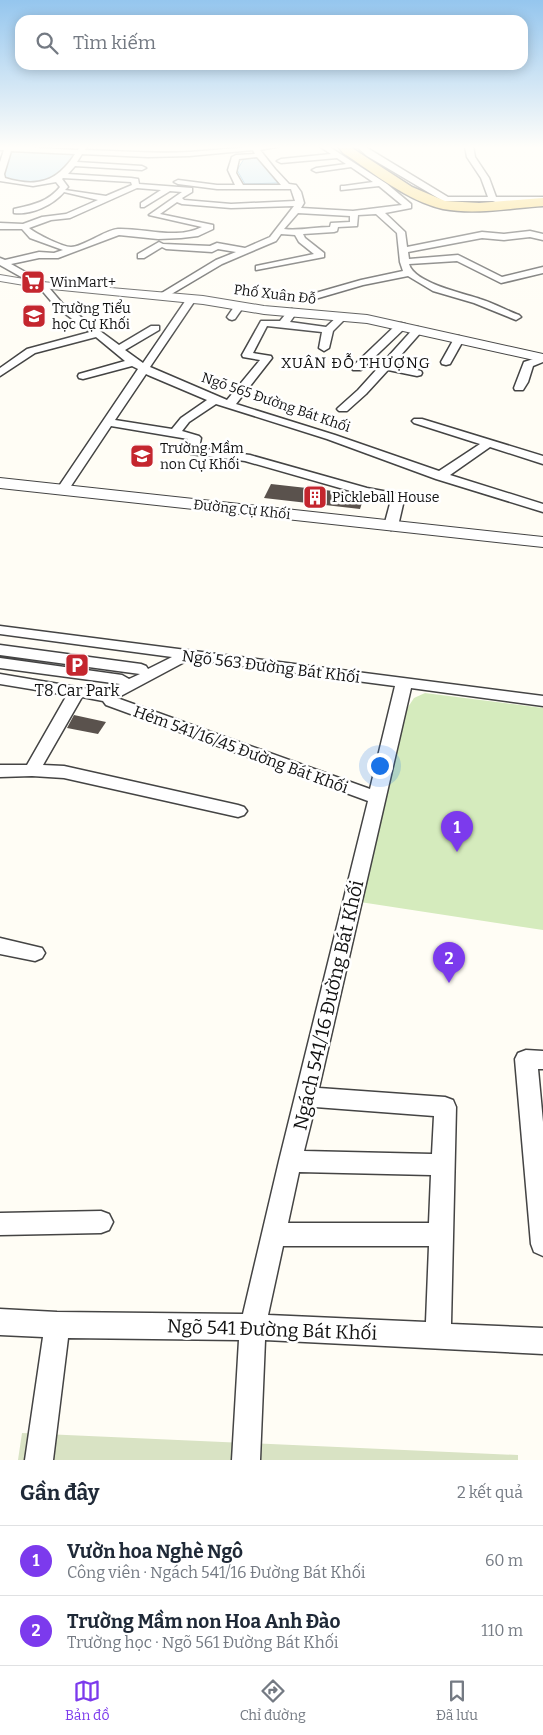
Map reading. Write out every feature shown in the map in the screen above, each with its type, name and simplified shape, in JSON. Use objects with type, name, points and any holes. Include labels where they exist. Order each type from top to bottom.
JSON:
[{"type":"street","points":[[21,214],[22,216],[40,220]]},
{"type":"street","points":[[0,226],[24,227],[40,220],[71,214]]},
{"type":"street","points":[[154,214],[152,216],[207,226]]},
{"type":"street","points":[[163,296],[219,262],[273,239],[292,214]]},
{"type":"street","points":[[278,231],[298,233],[309,230],[334,230],[334,225],[354,224],[354,214]]},
{"type":"street","points":[[381,214],[401,232],[404,262],[409,273],[436,289],[477,301],[516,317]]},
{"type":"street","points":[[1,262],[39,255],[55,256],[118,232],[162,236],[195,234],[207,226],[214,215]]},
{"type":"street","points":[[24,227],[33,236],[72,250]]},
{"type":"street","points":[[258,268],[321,255],[302,240],[298,233]]},
{"type":"street","points":[[403,250],[482,235],[504,237],[530,234],[543,237]]},
{"type":"street","points":[[162,236],[153,242],[158,245],[212,249],[216,246],[247,251]]},
{"type":"street","points":[[142,256],[158,245]]},
{"type":"street","points":[[404,262],[458,258],[502,280],[520,274],[543,270]]},
{"type":"street","points":[[299,260],[310,266],[324,265]]},
{"type":"street","name":"Ngõ 565 Đường Bát Khối","points":[[1,262],[42,285],[59,305],[144,369],[229,405],[331,437],[440,476],[543,508]]},
{"type":"street","points":[[315,296],[361,283],[409,273]]},
{"type":"street","name":"Phố Xuân Đỗ","points":[[0,278],[42,285],[191,299],[235,311],[289,320],[342,317],[367,319],[543,358]]},
{"type":"street","points":[[63,490],[191,299]]},
{"type":"street","points":[[324,348],[328,330],[342,317]]},
{"type":"street","points":[[229,405],[267,358],[247,355],[264,323],[289,320],[328,330]]},
{"type":"street","points":[[282,337],[289,320]]},
{"type":"street","points":[[357,368],[401,326]]},
{"type":"street","points":[[118,350],[155,328]]},
{"type":"street","points":[[343,410],[362,392],[418,330]]},
{"type":"street","points":[[0,373],[31,352],[98,333]]},
{"type":"street","points":[[446,362],[459,338]]},
{"type":"street","points":[[519,388],[524,382],[528,364],[543,358]]},
{"type":"street","points":[[83,376],[133,362]]},
{"type":"street","points":[[385,366],[417,373],[406,382]]},
{"type":"street","points":[[175,433],[185,420],[215,399]]},
{"type":"street","points":[[418,421],[543,460]]},
{"type":"street","points":[[108,422],[193,437],[195,440],[192,449],[195,451],[246,458],[365,492],[395,497],[398,500],[391,526]]},
{"type":"street","points":[[440,476],[489,442]]},
{"type":"street","name":"Đường Cự Khối","points":[[0,482],[543,542]]},
{"type":"street","name":"Ngõ 563 Đường Bát Khối","points":[[0,630],[543,701]]},
{"type":"street","points":[[0,650],[141,669]]},
{"type":"street","points":[[0,679],[108,697],[187,655]]},
{"type":"street","points":[[0,663],[122,680]]},
{"type":"street","name":"Ngách 541/16 Đường Bát Khối","points":[[246,1460],[253,1327],[290,1161],[307,1097],[404,682]]},
{"type":"street","points":[[32,770],[77,692]]},
{"type":"street","name":"Hẻm 541/16/45 Đường Bát Khối","points":[[108,697],[112,702],[377,798]]},
{"type":"street","points":[[0,771],[64,772],[238,811]]},
{"type":"street","points":[[0,946],[35,954]]},
{"type":"street","points":[[543,1060],[526,1059],[543,1244]]},
{"type":"street","points":[[307,1097],[445,1107],[438,1336]]},
{"type":"street","points":[[290,1161],[443,1166]]},
{"type":"street","points":[[0,1224],[101,1222]]},
{"type":"street","points":[[274,1234],[442,1236]]},
{"type":"street","name":"Ngõ 541 Đường Bát Khối","points":[[0,1322],[57,1325],[253,1327],[543,1341]]},
{"type":"street","points":[[39,1460],[57,1325]]},
{"type":"green space","points":[[425,693],[543,708],[543,930],[360,902],[406,710],[414,698]]},
{"type":"green space","points":[[22,1433],[518,1455],[518,1460],[18,1460]]},
{"type":"building","name":"Pickleball House","points":[[271,484],[351,493],[364,497],[360,509],[264,498]]},
{"type":"building","points":[[74,715],[106,722],[98,734],[67,728]]},
{"type":"place","name":"WinMart+","points":[[33,282]]},
{"type":"place","name":"Trường Tiểu học Cự Khối","points":[[34,316]]},
{"type":"place","name":"Trường Mầm non Cự Khối","points":[[142,456]]},
{"type":"place","name":"Pickleball House","points":[[315,497]]},
{"type":"place","name":"T8 Car Park","points":[[77,665]]},
{"type":"place","name":"Vườn hoa Nghè Ngô","points":[[457,852]]},
{"type":"place","name":"Trường Mầm non Hoa Anh Đào","points":[[449,983]]},
{"type":"district","name":"XUÂN ĐỖ THƯỢNG","points":[[356,363]]}]
